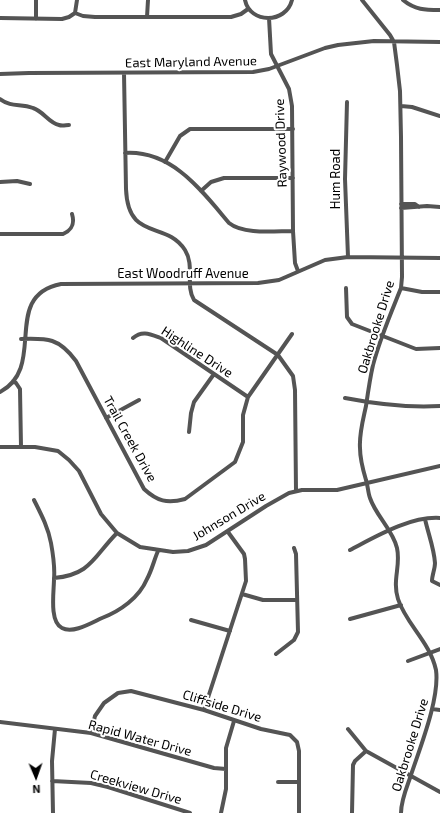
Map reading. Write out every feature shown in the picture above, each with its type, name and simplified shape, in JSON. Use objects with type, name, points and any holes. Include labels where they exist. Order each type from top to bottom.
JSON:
[{"type":"street","points":[[36,0],[36,19]]},
{"type":"street","points":[[75,13],[77,0]]},
{"type":"street","points":[[147,17],[148,0]]},
{"type":"street","points":[[245,0],[248,9],[259,16],[269,18],[277,17],[285,13],[290,7],[292,0]]},
{"type":"street","points":[[403,0],[421,10],[440,10]]},
{"type":"street","name":"Oakbrooke Drive","points":[[364,1],[386,28],[394,42],[400,84],[401,288],[382,336],[373,365],[360,447],[361,461],[374,507],[389,530],[397,547],[398,564],[395,589],[405,614],[423,638],[430,652],[436,671],[436,695],[404,794],[401,806],[402,813]]},
{"type":"street","points":[[0,18],[65,18],[75,13],[88,17],[231,17],[241,14],[248,9]]},
{"type":"street","name":"Raywood Drive","points":[[269,18],[270,47],[273,59],[289,89],[292,106],[294,263],[298,271]]},
{"type":"street","name":"East Maryland Avenue","points":[[0,74],[239,73],[260,71],[277,67],[319,50],[338,45],[374,41],[440,42]]},
{"type":"street","name":"East Maryland Avenue","points":[[0,71],[9,73]]},
{"type":"street","points":[[124,74],[126,201],[135,220],[174,239],[184,248],[189,258],[191,267],[190,294],[194,300],[278,355],[286,365],[292,376],[295,390],[296,491]]},
{"type":"street","points":[[0,99],[14,106],[33,108],[58,126],[69,125]]},
{"type":"street","name":"Hum Road","points":[[347,102],[345,179],[348,257]]},
{"type":"street","points":[[401,106],[440,116]]},
{"type":"street","points":[[165,162],[180,136],[190,129],[293,129]]},
{"type":"street","points":[[125,153],[146,154],[165,162],[187,176],[229,223],[236,228],[246,230],[293,231]]},
{"type":"street","points":[[201,191],[210,182],[224,178],[293,178]]},
{"type":"street","points":[[0,182],[30,184]]},
{"type":"street","points":[[401,206],[440,207]]},
{"type":"street","points":[[0,234],[63,234],[68,232],[73,227],[74,219],[72,214]]},
{"type":"street","name":"East Woodruff Avenue","points":[[26,305],[38,291],[50,286],[61,284],[258,283],[279,280],[325,260],[348,257],[440,258]]},
{"type":"street","points":[[346,288],[347,316],[352,324],[416,349],[440,348]]},
{"type":"street","points":[[401,288],[422,292],[440,292]]},
{"type":"street","points":[[0,392],[8,387],[13,381],[19,368],[21,357],[21,332]]},
{"type":"street","name":"Highline Drive","points":[[133,338],[138,334],[143,333],[160,338],[248,397]]},
{"type":"street","name":"Trail Creek Drive","points":[[21,339],[41,338],[64,346],[76,361],[144,488],[152,496],[159,500],[176,502],[184,499],[235,462],[243,442],[243,415],[248,397],[292,334]]},
{"type":"street","points":[[189,432],[194,402],[214,374]]},
{"type":"street","points":[[13,381],[20,389],[21,447]]},
{"type":"street","points":[[345,398],[366,402],[440,406]]},
{"type":"street","points":[[106,418],[139,400]]},
{"type":"street","name":"Johnson Drive","points":[[0,447],[35,447],[58,451],[79,471],[102,514],[117,533],[140,547],[158,551],[180,552],[197,549],[206,545],[289,493],[296,491],[337,490],[366,482],[440,466]]},
{"type":"street","points":[[34,500],[46,526],[49,538],[54,578],[53,598],[56,622],[62,628],[74,630],[111,615],[125,606],[139,593],[147,580],[158,551]]},
{"type":"street","points":[[350,550],[400,526],[433,517],[440,518]]},
{"type":"street","points":[[425,519],[435,562],[432,581],[440,585]]},
{"type":"street","points":[[204,710],[246,581],[244,554],[228,532]]},
{"type":"street","points":[[54,578],[67,577],[84,570],[117,533]]},
{"type":"street","points":[[276,654],[294,640],[298,632],[296,554],[294,548]]},
{"type":"street","points":[[242,594],[263,600],[297,600]]},
{"type":"street","points":[[350,618],[401,605]]},
{"type":"street","points":[[191,620],[230,631]]},
{"type":"street","points":[[408,661],[440,649]]},
{"type":"street","name":"Cliffside Drive","points":[[91,733],[95,716],[104,703],[118,694],[131,691],[204,710],[261,729],[290,735],[297,742],[299,751],[299,813]]},
{"type":"street","points":[[432,709],[440,710]]},
{"type":"street","points":[[221,813],[226,796],[226,748],[234,721]]},
{"type":"street","name":"Rapid Water Drive","points":[[0,722],[91,733],[214,768],[226,769]]},
{"type":"street","points":[[53,813],[52,761],[55,729]]},
{"type":"street","points":[[348,729],[366,751],[440,792]]},
{"type":"street","points":[[352,813],[353,765],[355,760],[366,751]]},
{"type":"street","name":"Creekview Drive","points":[[52,781],[90,783],[108,787],[190,813]]},
{"type":"street","points":[[278,782],[299,782]]}]
